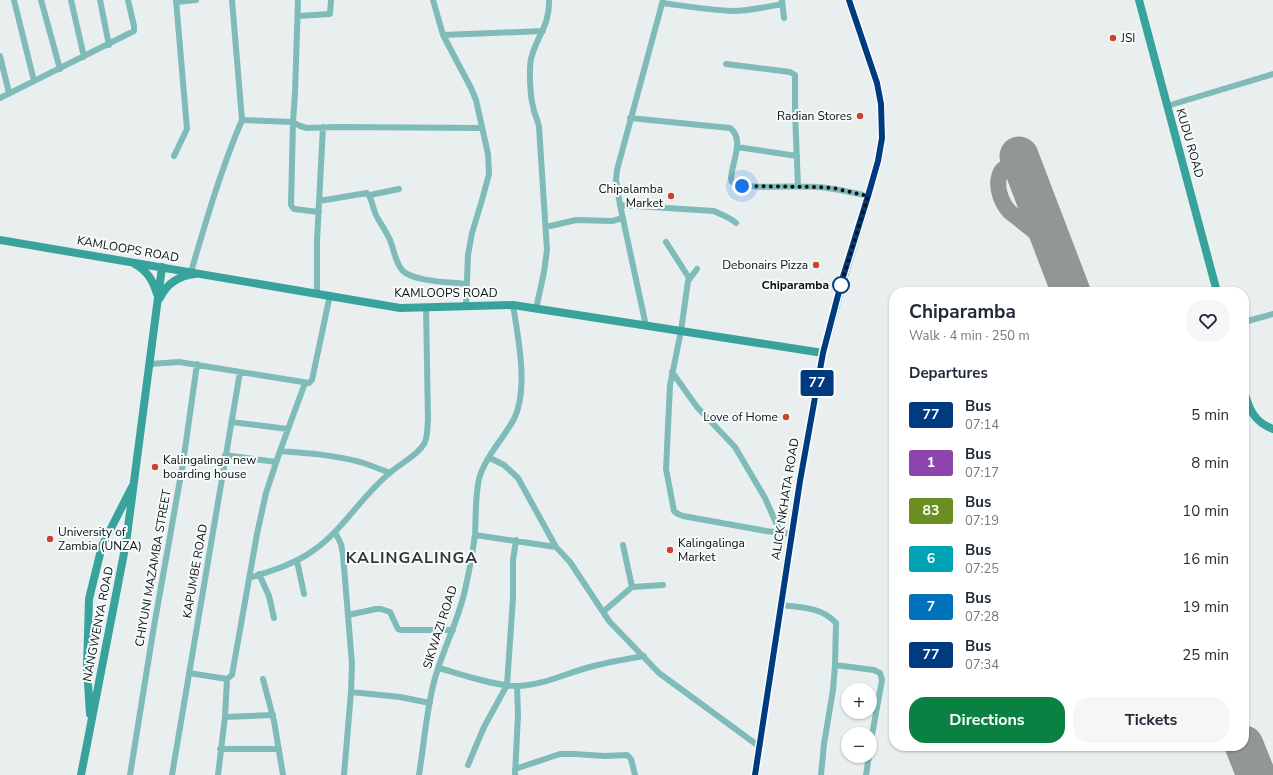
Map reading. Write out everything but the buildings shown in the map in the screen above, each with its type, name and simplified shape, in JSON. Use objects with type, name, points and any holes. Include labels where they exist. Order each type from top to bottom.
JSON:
[{"type":"main road","name":"ALICK NKHATA ROAD","points":[[755,775],[791,534],[823,353],[842,280],[868,196],[880,149],[882,126],[881,104],[874,72],[849,0]]},
{"type":"main road","name":"KUDU ROAD","points":[[1140,2],[1216,287]]},
{"type":"main road","name":"KAMLOOPS ROAD","points":[[0,240],[400,308],[513,305],[823,353]]},
{"type":"main road","points":[[134,262],[142,268],[154,284],[158,304]]},
{"type":"main road","name":"NANGWENYA ROAD","points":[[81,775],[126,543],[162,267]]},
{"type":"main road","points":[[158,304],[162,293],[170,284],[180,277],[192,274],[205,275]]},
{"type":"main road","points":[[1249,408],[1256,418],[1263,424],[1273,429]]},
{"type":"main road","name":"NANGWENYA ROAD","points":[[91,725],[87,668],[88,599],[102,546],[135,481]]},
{"type":"street","points":[[14,0],[34,81]]},
{"type":"street","points":[[41,0],[60,69]]},
{"type":"street","points":[[70,0],[84,57]]},
{"type":"street","points":[[100,0],[109,44]]},
{"type":"street","points":[[0,98],[134,31],[128,0]]},
{"type":"street","points":[[174,156],[187,129],[176,1],[196,0]]},
{"type":"street","points":[[191,272],[219,182],[242,120],[232,0]]},
{"type":"street","points":[[298,0],[296,85],[292,122],[291,205],[294,208],[318,212]]},
{"type":"street","points":[[298,16],[330,14],[331,0]]},
{"type":"street","points":[[433,0],[443,35],[474,94],[490,167],[470,243],[466,284],[466,306]]},
{"type":"street","points":[[536,309],[542,286],[546,257],[546,227],[539,127],[533,107],[530,70],[532,57],[543,31],[548,14],[549,0]]},
{"type":"street","points":[[646,326],[616,180],[617,170],[630,118],[662,1],[714,10],[734,11],[762,8],[782,2],[784,18]]},
{"type":"street","points":[[443,35],[543,31]]},
{"type":"street","points":[[0,56],[9,93]]},
{"type":"street","points":[[726,64],[790,72],[795,75],[798,186]]},
{"type":"street","points":[[1167,106],[1273,74]]},
{"type":"street","points":[[630,118],[730,128],[735,133],[738,141],[731,178],[732,182],[736,185],[833,188],[868,196]]},
{"type":"street","points":[[242,120],[292,122],[300,126],[315,128],[482,128]]},
{"type":"street","points":[[317,293],[318,212],[323,127]]},
{"type":"street","points":[[737,147],[797,156]]},
{"type":"street","points":[[319,201],[363,193],[370,195],[399,189]]},
{"type":"street","points":[[370,195],[373,208],[390,240],[400,267],[404,272],[414,277],[466,284]]},
{"type":"street","points":[[620,204],[714,211],[732,218],[736,223]]},
{"type":"street","points":[[546,227],[576,220],[612,221],[623,218]]},
{"type":"street","points":[[666,242],[689,278]]},
{"type":"street","points":[[697,269],[688,281],[681,331],[672,372],[669,401],[666,469],[674,511],[683,516],[781,534],[791,534]]},
{"type":"street","points":[[150,364],[179,362],[197,364],[309,383],[312,380],[330,295]]},
{"type":"street","name":"SIKWAZI ROAD","points":[[419,775],[430,703],[439,668],[465,591],[475,535],[478,486],[483,470],[514,417],[521,394],[518,339],[513,305]]},
{"type":"street","points":[[249,578],[297,561],[314,550],[335,532],[376,485],[416,453],[424,444],[427,434],[428,420],[426,307]]},
{"type":"street","points":[[1249,321],[1273,314]]},
{"type":"street","name":"CHIYUNI MAZAMBA STREET","points":[[130,775],[154,624],[183,463],[197,364]]},
{"type":"street","name":"KAPUMBE ROAD","points":[[172,775],[240,372]]},
{"type":"street","points":[[672,372],[697,407],[735,447],[765,498],[781,534]]},
{"type":"street","points":[[189,673],[227,679],[232,675],[256,534],[266,494],[305,383]]},
{"type":"street","points":[[231,422],[288,429]]},
{"type":"street","points":[[280,451],[311,453],[362,462],[390,473]]},
{"type":"street","points":[[225,455],[276,462]]},
{"type":"street","points":[[490,458],[504,465],[518,478],[556,546],[570,562],[602,612],[610,621],[659,673],[722,721],[760,747]]},
{"type":"street","points":[[335,532],[341,544],[343,555],[352,664],[344,775]]},
{"type":"street","points":[[475,535],[556,546]]},
{"type":"street","points":[[468,765],[484,727],[507,685],[514,598],[513,560],[516,540]]},
{"type":"street","points":[[623,545],[632,587]]},
{"type":"street","points":[[297,561],[304,594]]},
{"type":"street","points":[[259,574],[270,596],[274,618]]},
{"type":"street","points":[[602,612],[632,587],[663,585]]},
{"type":"street","points":[[780,605],[809,608],[822,612],[832,618],[836,623],[835,665],[832,698],[824,744],[821,775]]},
{"type":"street","points":[[348,615],[381,609],[390,612],[398,629],[401,630],[453,630]]},
{"type":"street","points":[[439,668],[493,682],[517,686],[542,682],[589,667],[644,656]]},
{"type":"street","points":[[835,665],[874,670],[880,673],[882,680],[873,727]]},
{"type":"street","points":[[218,775],[225,717],[227,679]]},
{"type":"street","points":[[263,679],[273,715],[283,775]]},
{"type":"street","points":[[517,686],[518,715],[515,772],[548,758],[567,754],[605,756],[627,755],[631,759],[635,775]]},
{"type":"street","points":[[351,692],[400,697],[430,703]]},
{"type":"street","points":[[225,717],[273,715]]},
{"type":"street","points":[[220,749],[279,749]]},
{"type":"street","points":[[866,775],[867,763]]},
{"type":"taxiway","points":[[1023,167],[1013,165],[1006,167],[1001,172],[998,179],[1000,196],[1004,205],[1010,212],[1054,247]]},
{"type":"runway","points":[[1019,156],[1069,287]]},
{"type":"runway","points":[[1246,751],[1256,775]]},
{"type":"bus line","name":"77","points":[[755,775],[780,605],[813,403],[823,353],[842,280],[878,161],[882,138],[882,115],[877,83],[849,0]]},
{"type":"place","name":"JSI","points":[[1113,38]]},
{"type":"place","name":"Radian Stores","points":[[860,116]]},
{"type":"place","name":"Chipalamba Market","points":[[671,196]]},
{"type":"place","name":"Debonairs Pizza","points":[[816,265]]},
{"type":"place","name":"Chiparamba","points":[[841,285]]},
{"type":"place","name":"Love of Home","points":[[786,417]]},
{"type":"place","name":"Kalingalinga new boarding house","points":[[155,467]]},
{"type":"place","name":"University of Zambia (UNZA)","points":[[50,539]]},
{"type":"place","name":"Kalingalinga Market","points":[[670,550]]},
{"type":"district","name":"KALINGALINGA","points":[[412,557]]},
{"type":"route","points":[[742,186],[798,186],[833,188],[868,196],[841,285]]}]
